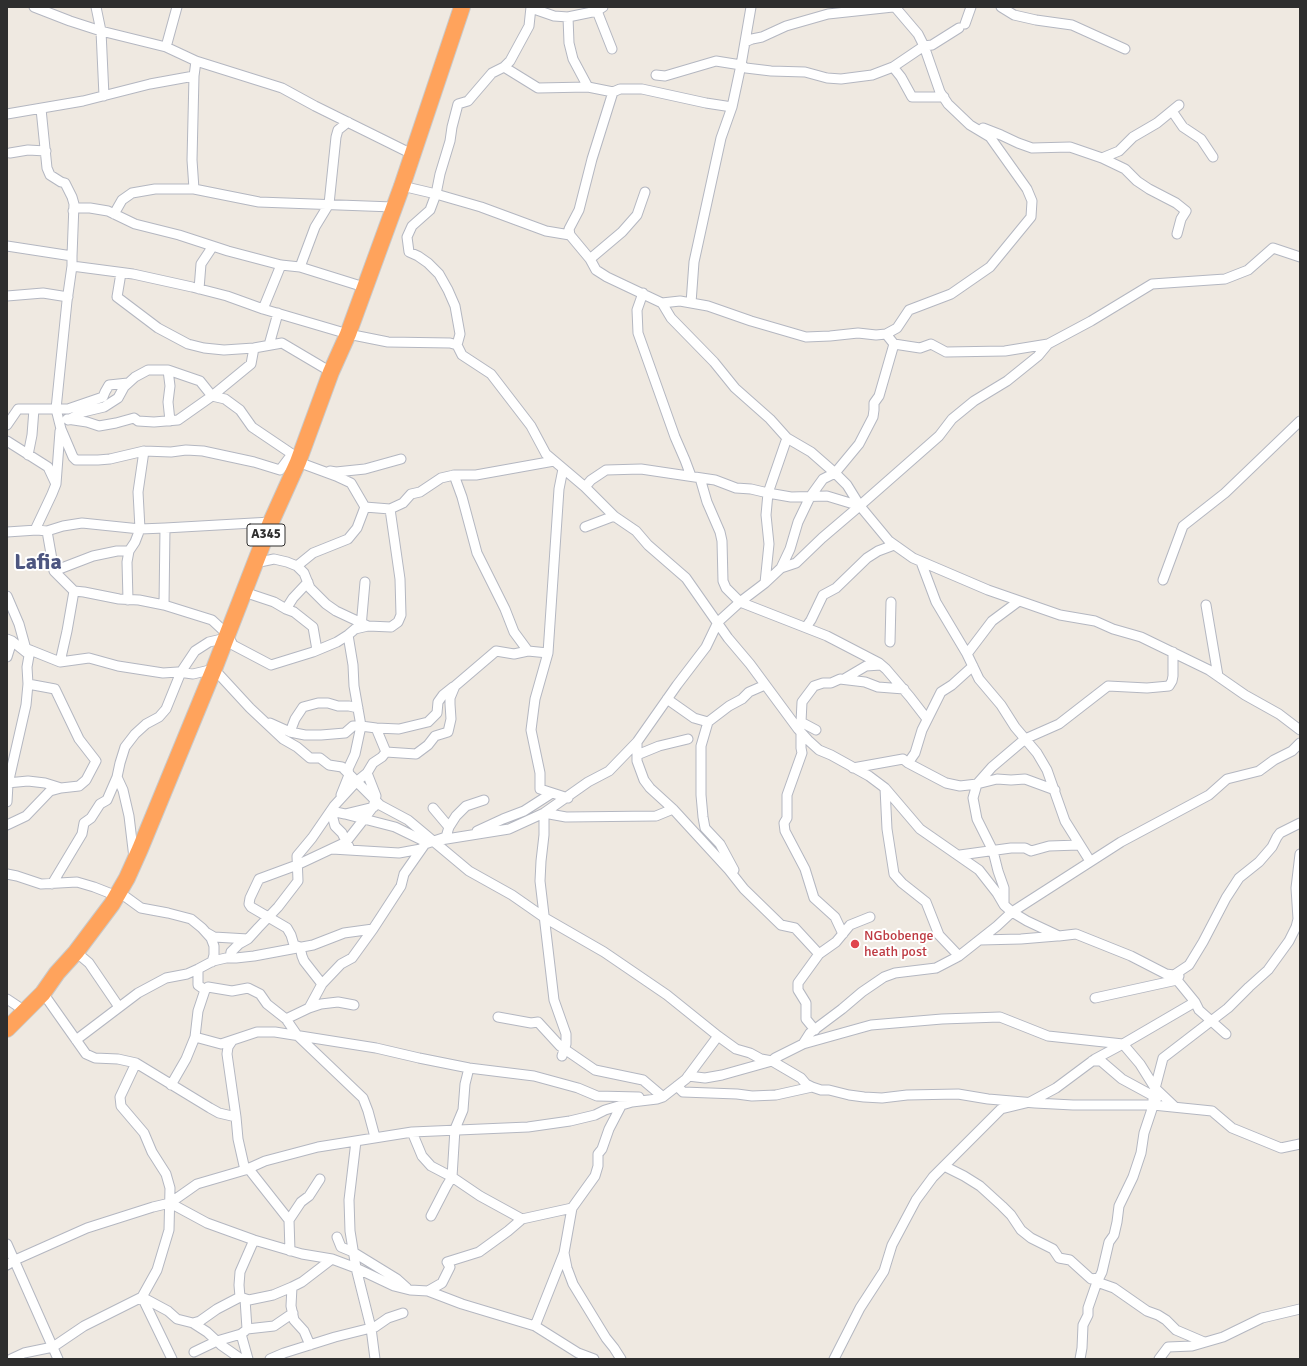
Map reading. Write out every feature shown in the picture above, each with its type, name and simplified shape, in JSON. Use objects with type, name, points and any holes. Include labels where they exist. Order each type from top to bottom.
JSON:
[{"type":"highway","name":"A345","points":[[7,1029],[43,993],[57,973],[76,952],[112,904],[134,862],[214,669],[295,458],[348,334],[393,207],[402,186],[462,7]]},
{"type":"street","points":[[35,7],[70,21],[102,31],[166,47],[196,61],[282,88],[412,154]]},
{"type":"street","points":[[96,7],[102,31],[104,96]]},
{"type":"street","points":[[166,47],[177,7]]},
{"type":"street","points":[[613,92],[592,159],[579,210],[569,229],[570,235],[590,259],[596,270],[607,277],[662,303],[680,302],[708,306],[751,321],[806,337],[858,333],[876,335],[886,334],[896,328],[909,310],[951,294],[990,267],[1031,217],[1032,201],[1027,189],[990,137],[979,131],[959,116],[948,104],[940,92],[924,46],[918,34],[894,7],[828,14],[786,26],[762,37],[745,42]]},
{"type":"street","points":[[656,75],[665,76],[716,61],[741,65],[746,68],[770,71],[805,72],[827,78],[841,79],[872,75],[894,67],[924,46],[932,44],[962,26],[971,7]]},
{"type":"street","points":[[1001,7],[1014,15],[1072,25],[1125,49]]},
{"type":"street","points":[[612,49],[600,9],[568,16],[554,16],[531,8],[529,26],[513,56],[504,67],[492,73],[468,101],[458,104],[436,194],[430,210],[412,226],[407,238],[409,252],[428,263],[439,274],[448,290],[455,306],[460,334],[457,345],[462,355],[491,374],[531,426],[546,454],[585,487],[614,516],[636,531],[648,545],[686,578],[728,638],[801,733],[819,750],[869,776],[885,788],[920,829],[979,870],[997,893],[1004,905],[1012,912],[1058,936]]},
{"type":"street","points":[[691,303],[694,262],[721,138],[732,107],[741,65],[750,8]]},
{"type":"street","points":[[568,16],[569,43],[573,59],[588,87]]},
{"type":"street","points":[[194,189],[192,160],[194,76],[196,61]]},
{"type":"street","points":[[504,67],[538,88],[588,87],[613,92],[620,89],[642,89],[698,102],[732,107]]},
{"type":"street","points":[[894,67],[912,98],[944,97]]},
{"type":"street","points":[[7,114],[41,109],[104,96],[150,84],[194,76]]},
{"type":"street","points":[[1102,158],[1119,151],[1133,137],[1157,123],[1175,108],[1183,127],[1201,139],[1213,157]]},
{"type":"street","points":[[41,109],[47,168],[50,175],[65,183],[74,204],[72,266],[56,409],[60,429],[66,445],[76,460],[110,459],[144,451],[171,452],[186,450],[203,451],[254,462],[280,470],[295,458]]},
{"type":"street","points":[[300,267],[316,227],[329,204],[336,137],[338,130],[348,122]]},
{"type":"street","points":[[979,131],[983,128],[1032,148],[1070,147],[1125,168],[1137,181],[1176,203],[1186,212],[1181,219],[1178,234]]},
{"type":"street","points":[[10,153],[28,150],[46,151]]},
{"type":"street","points":[[402,186],[481,207],[546,231],[570,235]]},
{"type":"street","points":[[114,214],[122,200],[132,193],[155,189],[194,189],[259,202],[393,207]]},
{"type":"street","points":[[590,259],[622,232],[637,215],[645,192]]},
{"type":"street","points":[[73,212],[76,208],[90,208],[108,211],[134,224],[179,235],[281,265],[300,267],[364,287]]},
{"type":"street","points":[[7,246],[72,256]]},
{"type":"street","points":[[199,289],[201,264],[213,246]]},
{"type":"street","points":[[886,334],[894,344],[920,348],[931,344],[946,352],[1005,351],[1048,344],[1091,321],[1152,284],[1225,279],[1248,270],[1273,248],[1300,257]]},
{"type":"street","points":[[262,309],[281,265]]},
{"type":"street","points":[[72,266],[133,274],[199,289],[227,296],[262,309],[348,334],[388,342],[450,343],[457,345]]},
{"type":"street","points":[[121,273],[117,297],[158,328],[188,344],[204,348],[224,350],[254,348],[282,343],[331,372]]},
{"type":"street","points":[[7,296],[43,293],[68,297]]},
{"type":"street","points":[[643,294],[637,310],[638,333],[675,437],[720,532],[722,541],[723,581],[726,588],[740,602],[837,640],[881,665],[904,689],[927,720]]},
{"type":"street","points":[[662,303],[671,318],[714,362],[736,388],[770,419],[787,438],[811,452],[847,484],[860,506],[889,541],[913,558],[988,590],[1019,601],[1060,615],[1095,620],[1112,629],[1141,637],[1208,670],[1245,695],[1279,714],[1300,730]]},
{"type":"street","points":[[269,345],[278,313]]},
{"type":"street","points":[[453,838],[509,829],[544,813],[568,798],[588,782],[609,771],[637,742],[678,683],[706,647],[718,622],[740,602],[765,583],[780,568],[790,549],[798,522],[810,496],[822,480],[835,473],[859,444],[872,417],[874,403],[879,396],[894,344]]},
{"type":"street","points":[[780,568],[796,562],[939,436],[952,419],[974,401],[1007,381],[1038,356],[1048,344]]},
{"type":"street","points":[[56,409],[68,420],[87,422],[99,426],[134,418],[138,421],[178,420],[212,396],[251,364],[254,348]]},
{"type":"street","points":[[68,420],[83,412],[104,407],[118,398],[124,387],[135,376],[148,370],[168,370],[200,381],[212,396],[225,399],[235,406],[240,410],[252,427],[295,458],[316,469],[351,483],[365,507]]},
{"type":"street","points":[[168,370],[170,386],[168,402],[170,421]]},
{"type":"street","points":[[7,426],[18,409],[68,409],[103,397],[109,385],[128,383]]},
{"type":"street","points":[[28,455],[32,435],[34,409]]},
{"type":"street","points":[[1163,580],[1182,526],[1225,493],[1300,421]]},
{"type":"street","points":[[36,530],[56,484],[60,429]]},
{"type":"street","points":[[765,583],[769,544],[766,515],[768,493],[787,438]]},
{"type":"street","points":[[7,441],[48,467],[56,484]]},
{"type":"street","points":[[128,600],[129,551],[135,542],[140,529],[138,492],[144,451]]},
{"type":"street","points":[[316,469],[336,472],[365,469],[401,459]]},
{"type":"street","points":[[365,507],[390,509],[403,503],[411,494],[420,492],[441,478],[454,475],[476,474],[554,461]]},
{"type":"street","points":[[563,469],[559,489],[548,652],[536,699],[531,730],[540,773],[540,789],[568,798]]},
{"type":"street","points":[[585,487],[591,480],[606,470],[641,469],[715,480],[736,488],[751,489],[791,497],[827,496],[860,506]]},
{"type":"street","points":[[454,475],[462,497],[477,553],[505,609],[514,632],[528,651]]},
{"type":"street","points":[[297,566],[313,553],[348,539],[357,528],[365,507]]},
{"type":"street","points":[[255,563],[274,560],[287,562],[297,566],[304,573],[310,588],[326,604],[336,611],[363,625],[391,627],[398,622],[401,616],[400,579],[390,509]]},
{"type":"street","points":[[585,527],[614,516]]},
{"type":"street","points":[[7,532],[47,530],[82,523],[140,529],[271,522]]},
{"type":"street","points":[[164,605],[165,528]]},
{"type":"street","points":[[47,530],[54,571],[74,591],[164,605],[212,620],[233,645],[271,665],[337,642],[363,625]]},
{"type":"street","points":[[806,627],[823,595],[836,588],[867,558],[878,551],[894,545]]},
{"type":"street","points":[[54,571],[93,556],[117,551],[129,551]]},
{"type":"street","points":[[920,562],[936,602],[967,654],[979,679],[1001,705],[1015,727],[1048,770],[1065,821],[1090,862]]},
{"type":"street","points":[[286,609],[293,598],[308,582]]},
{"type":"street","points":[[363,625],[365,582]]},
{"type":"street","points":[[60,662],[74,591]]},
{"type":"street","points":[[244,592],[274,602],[294,612],[313,627],[317,650]]},
{"type":"street","points":[[7,596],[29,652],[26,705],[7,783],[7,802]]},
{"type":"street","points":[[967,654],[992,621],[1019,601]]},
{"type":"street","points":[[890,642],[891,602]]},
{"type":"street","points":[[1206,605],[1218,676]]},
{"type":"street","points":[[348,635],[353,664],[354,686],[361,726],[355,754],[348,769],[349,775],[344,789],[333,808],[335,826],[342,833],[352,851]]},
{"type":"street","points":[[52,884],[82,834],[84,822],[91,818],[100,804],[107,800],[117,777],[125,747],[134,734],[146,724],[159,717],[166,709],[181,672],[195,651],[209,642],[227,636]]},
{"type":"street","points":[[7,657],[9,640],[29,652],[60,662],[89,658],[103,663],[163,673],[181,672],[193,674],[214,669],[250,708],[283,739],[298,747],[310,758],[320,758],[329,765],[342,767],[376,804],[408,820],[428,845]]},
{"type":"street","points":[[265,721],[290,732],[305,735],[345,733],[353,726],[399,729],[428,722],[437,713],[438,702],[443,696],[496,651],[514,654],[528,651],[548,652]]},
{"type":"street","points":[[1004,905],[1004,888],[993,851],[977,819],[973,798],[977,784],[992,767],[1025,739],[1059,724],[1108,686],[1148,688],[1168,686],[1172,681],[1173,676],[1173,652]]},
{"type":"street","points":[[844,679],[866,666],[881,665]]},
{"type":"street","points":[[908,763],[915,754],[922,730],[941,692],[952,685],[973,666]]},
{"type":"street","points":[[816,730],[801,722],[802,702],[814,686],[844,679],[865,682],[878,687],[904,689]]},
{"type":"street","points":[[7,825],[26,816],[50,791],[79,786],[86,780],[96,761],[79,739],[55,689],[28,684]]},
{"type":"street","points":[[742,886],[726,853],[705,828],[701,795],[701,746],[708,722],[729,706],[742,699],[749,692],[764,685]]},
{"type":"street","points":[[386,752],[416,754],[428,745],[435,736],[448,732],[451,719],[450,704],[452,691],[455,686]]},
{"type":"street","points":[[667,699],[694,718],[708,722]]},
{"type":"street","points":[[290,732],[295,719],[303,707],[318,703],[328,703],[338,706],[358,708]]},
{"type":"street","points":[[376,728],[386,752]]},
{"type":"street","points":[[801,733],[802,753],[786,795],[787,818],[784,824],[785,831],[805,869],[814,898],[835,917],[843,934]]},
{"type":"street","points":[[637,755],[659,746],[688,738]]},
{"type":"street","points":[[637,742],[637,761],[644,780],[650,788],[672,809],[742,886],[781,925],[795,928],[819,954]]},
{"type":"street","points":[[803,1044],[810,1033],[862,992],[884,977],[895,973],[936,968],[959,956],[1012,912],[1122,842],[1209,795],[1227,779],[1259,772],[1274,760],[1292,751],[1300,743]]},
{"type":"street","points":[[230,958],[231,952],[239,944],[248,939],[278,907],[298,881],[297,856],[333,808],[356,782],[367,773],[373,763],[382,757],[386,752]]},
{"type":"street","points":[[853,768],[903,758],[908,763],[946,783],[960,786],[997,779],[1025,779],[1055,790]]},
{"type":"street","points":[[300,947],[294,945],[287,928],[251,908],[249,904],[252,893],[259,879],[297,865],[346,842],[376,804],[375,791],[370,783],[367,773]]},
{"type":"street","points":[[117,777],[123,790],[129,816],[134,862]]},
{"type":"street","points":[[7,783],[28,781],[45,783],[61,788]]},
{"type":"street","points":[[885,788],[887,829],[894,874],[902,883],[926,902],[939,935],[959,956]]},
{"type":"street","points":[[332,849],[400,853],[478,831],[503,818],[524,811],[552,793]]},
{"type":"street","points":[[309,1008],[322,984],[341,964],[352,958],[401,886],[404,874],[428,845],[446,837],[449,827],[456,816],[466,806],[484,800]]},
{"type":"street","points":[[345,814],[376,804]]},
{"type":"street","points":[[333,808],[345,814],[395,828],[428,845],[469,871],[512,895],[545,918],[604,952],[667,995],[736,1049],[772,1061],[801,1078],[806,1084],[812,1087],[821,1090],[829,1090],[864,1097],[882,1098],[958,1094],[988,1099],[1073,1105],[1154,1096],[1175,1107]]},
{"type":"street","points":[[433,808],[449,827]]},
{"type":"street","points":[[544,813],[566,817],[656,816],[672,809]]},
{"type":"street","points":[[544,813],[544,835],[540,881],[554,1000],[566,1034],[566,1044],[563,1053]]},
{"type":"street","points":[[702,841],[704,822]]},
{"type":"street","points":[[980,940],[1021,939],[1076,934],[1131,956],[1166,974],[1174,975],[1189,965],[1204,942],[1226,898],[1239,878],[1259,862],[1272,847],[1280,833],[1300,823]]},
{"type":"street","points":[[960,856],[1011,848],[1025,848],[1031,851],[1049,846],[1079,844]]},
{"type":"street","points":[[1080,1359],[1083,1325],[1088,1316],[1088,1308],[1102,1272],[1109,1242],[1114,1235],[1119,1206],[1133,1177],[1141,1152],[1144,1133],[1163,1058],[1228,1008],[1268,970],[1289,941],[1298,919],[1296,888],[1300,854]]},
{"type":"street","points":[[7,874],[41,884],[77,882],[94,886],[118,894],[141,908],[191,919],[211,938],[214,946],[212,962]]},
{"type":"street","points":[[814,1030],[806,1019],[806,1003],[798,990],[798,983],[819,954],[836,942],[850,925],[870,917]]},
{"type":"street","points":[[76,1040],[119,1007],[166,978],[187,974],[212,962],[313,945],[344,933],[373,929]]},
{"type":"street","points":[[207,933],[214,937],[248,939]]},
{"type":"street","points":[[300,947],[304,961],[322,984]]},
{"type":"street","points":[[76,952],[89,963],[119,1007]]},
{"type":"street","points":[[198,969],[198,986],[205,990]]},
{"type":"street","points":[[1178,980],[1181,971]]},
{"type":"street","points":[[1095,998],[1178,980]]},
{"type":"street","points":[[1178,980],[1199,1010],[1226,1034]]},
{"type":"street","points":[[171,1085],[186,1060],[195,1037],[198,1011],[205,990],[208,987],[232,991],[248,988],[260,994],[267,1004],[286,1019],[297,1035],[363,1098],[375,1137]]},
{"type":"street","points":[[43,993],[83,1051],[90,1057],[118,1058],[136,1063],[215,1110],[236,1117]]},
{"type":"street","points":[[7,999],[25,1011]]},
{"type":"street","points":[[286,1019],[321,1004],[338,1002],[354,1005]]},
{"type":"street","points":[[834,1359],[860,1308],[884,1271],[892,1245],[916,1200],[933,1177],[1001,1109],[1030,1102],[1056,1088],[1092,1061],[1194,1002]]},
{"type":"street","points":[[498,1017],[531,1023],[538,1022],[563,1053],[595,1070],[643,1080],[660,1098]]},
{"type":"street","points":[[688,1076],[705,1078],[722,1075],[772,1061],[803,1044],[871,1025],[929,1020],[1000,1017],[1048,1036],[1123,1044],[1140,1064],[1154,1096]]},
{"type":"street","points":[[195,1037],[221,1044],[257,1032],[275,1032],[376,1048],[469,1068],[534,1076],[578,1088],[597,1096],[660,1098]]},
{"type":"street","points":[[11,1263],[87,1228],[170,1203],[197,1184],[247,1169],[286,1155],[318,1147],[412,1132],[455,1129],[473,1130],[500,1127],[528,1127],[570,1122],[632,1102],[660,1098],[688,1076],[718,1036]]},
{"type":"street","points":[[232,1041],[228,1047],[227,1054],[238,1139],[247,1169],[289,1220]]},
{"type":"street","points":[[1092,1061],[1101,1061],[1122,1079],[1175,1107],[1212,1111],[1232,1128],[1281,1148],[1300,1150]]},
{"type":"street","points":[[11,1359],[24,1353],[53,1347],[84,1326],[142,1296],[158,1270],[169,1230],[170,1188],[166,1174],[152,1152],[144,1133],[121,1106],[120,1097],[136,1063]]},
{"type":"street","points":[[431,1216],[452,1177],[455,1129],[462,1110],[465,1084],[469,1068]]},
{"type":"street","points":[[677,1086],[683,1092],[752,1096],[776,1095],[812,1087]]},
{"type":"street","points":[[535,1326],[564,1253],[572,1208],[595,1176],[598,1166],[598,1154],[602,1149],[609,1129],[621,1106]]},
{"type":"street","points":[[412,1132],[426,1161],[480,1196],[522,1219]]},
{"type":"street","points":[[356,1141],[350,1200],[350,1231],[356,1268],[371,1328],[375,1359]]},
{"type":"street","points":[[1281,1148],[1300,1144]]},
{"type":"street","points":[[944,1166],[980,1186],[1011,1215],[1021,1230],[1031,1238],[1053,1249],[1059,1258],[1070,1260],[1091,1279],[1098,1280],[1114,1288],[1147,1311],[1166,1320],[1176,1330],[1204,1342]]},
{"type":"street","points":[[290,1250],[289,1220],[301,1202],[309,1196],[320,1179]]},
{"type":"street","points":[[170,1203],[207,1223],[254,1240],[332,1259],[356,1268],[394,1286],[410,1290],[428,1291],[462,1304],[535,1326],[578,1353],[594,1359]]},
{"type":"street","points":[[428,1291],[442,1283],[450,1267],[447,1262],[479,1252],[508,1232],[522,1219],[572,1208]]},
{"type":"street","points":[[337,1237],[341,1246],[397,1279],[410,1290]]},
{"type":"street","points":[[248,1359],[244,1332],[243,1298],[239,1285],[240,1272],[254,1240]]},
{"type":"street","points":[[7,1244],[11,1263],[58,1359]]},
{"type":"street","points":[[564,1253],[567,1268],[573,1284],[620,1359]]},
{"type":"street","points":[[193,1323],[217,1309],[243,1298],[249,1300],[273,1294],[292,1287],[302,1282],[332,1259]]},
{"type":"street","points":[[292,1287],[291,1306],[294,1320],[304,1331],[310,1345]]},
{"type":"street","points":[[142,1296],[168,1311],[177,1319],[193,1323],[241,1359]]},
{"type":"street","points":[[142,1296],[172,1359]]},
{"type":"street","points":[[1159,1359],[1168,1347],[1192,1346],[1223,1337],[1262,1318],[1300,1309]]},
{"type":"street","points":[[194,1352],[217,1341],[244,1332],[274,1326],[293,1313]]},
{"type":"street","points":[[270,1359],[310,1345],[371,1328],[388,1318],[403,1313]]},
{"type":"place","name":"NGbobenge heath post","points":[[855,944]]},
{"type":"district","name":"Lafia","points":[[38,563]]}]
